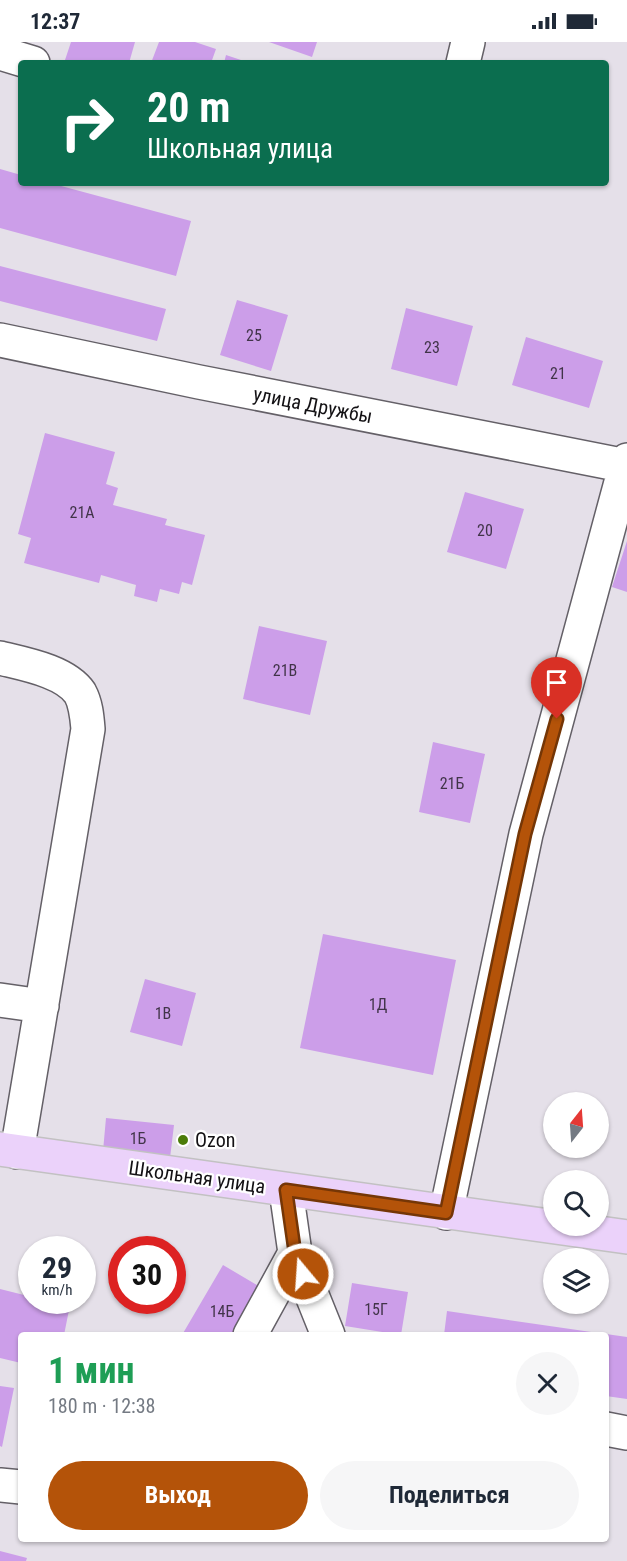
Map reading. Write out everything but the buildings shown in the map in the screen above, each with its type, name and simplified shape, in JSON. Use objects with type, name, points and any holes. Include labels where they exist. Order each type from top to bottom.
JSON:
[{"type":"main road","name":"Школьная улица","points":[[9,1151],[627,1237]]},
{"type":"street","points":[[464,60],[468,42]]},
{"type":"street","points":[[0,52],[24,60]]},
{"type":"street","name":"улица Дружбы","points":[[0,340],[199,382],[626,464]]},
{"type":"street","points":[[446,1213],[525,834],[626,464]]},
{"type":"street","name":"Школьная улица","points":[[0,658],[41,668],[63,679],[79,692],[87,711],[88,729],[42,1006],[9,1151]]},
{"type":"street","points":[[0,1000],[42,1006]]},
{"type":"street","points":[[286,1190],[295,1253],[327,1332]]},
{"type":"street","points":[[252,1332],[295,1253]]},
{"type":"street","points":[[609,1429],[627,1432]]},
{"type":"street","points":[[0,1485],[18,1487]]},
{"type":"place","name":"Ozon","points":[[183,1140]]},
{"type":"route","points":[[303,1274],[295,1253],[286,1190],[446,1213],[525,834],[557,719]]}]
